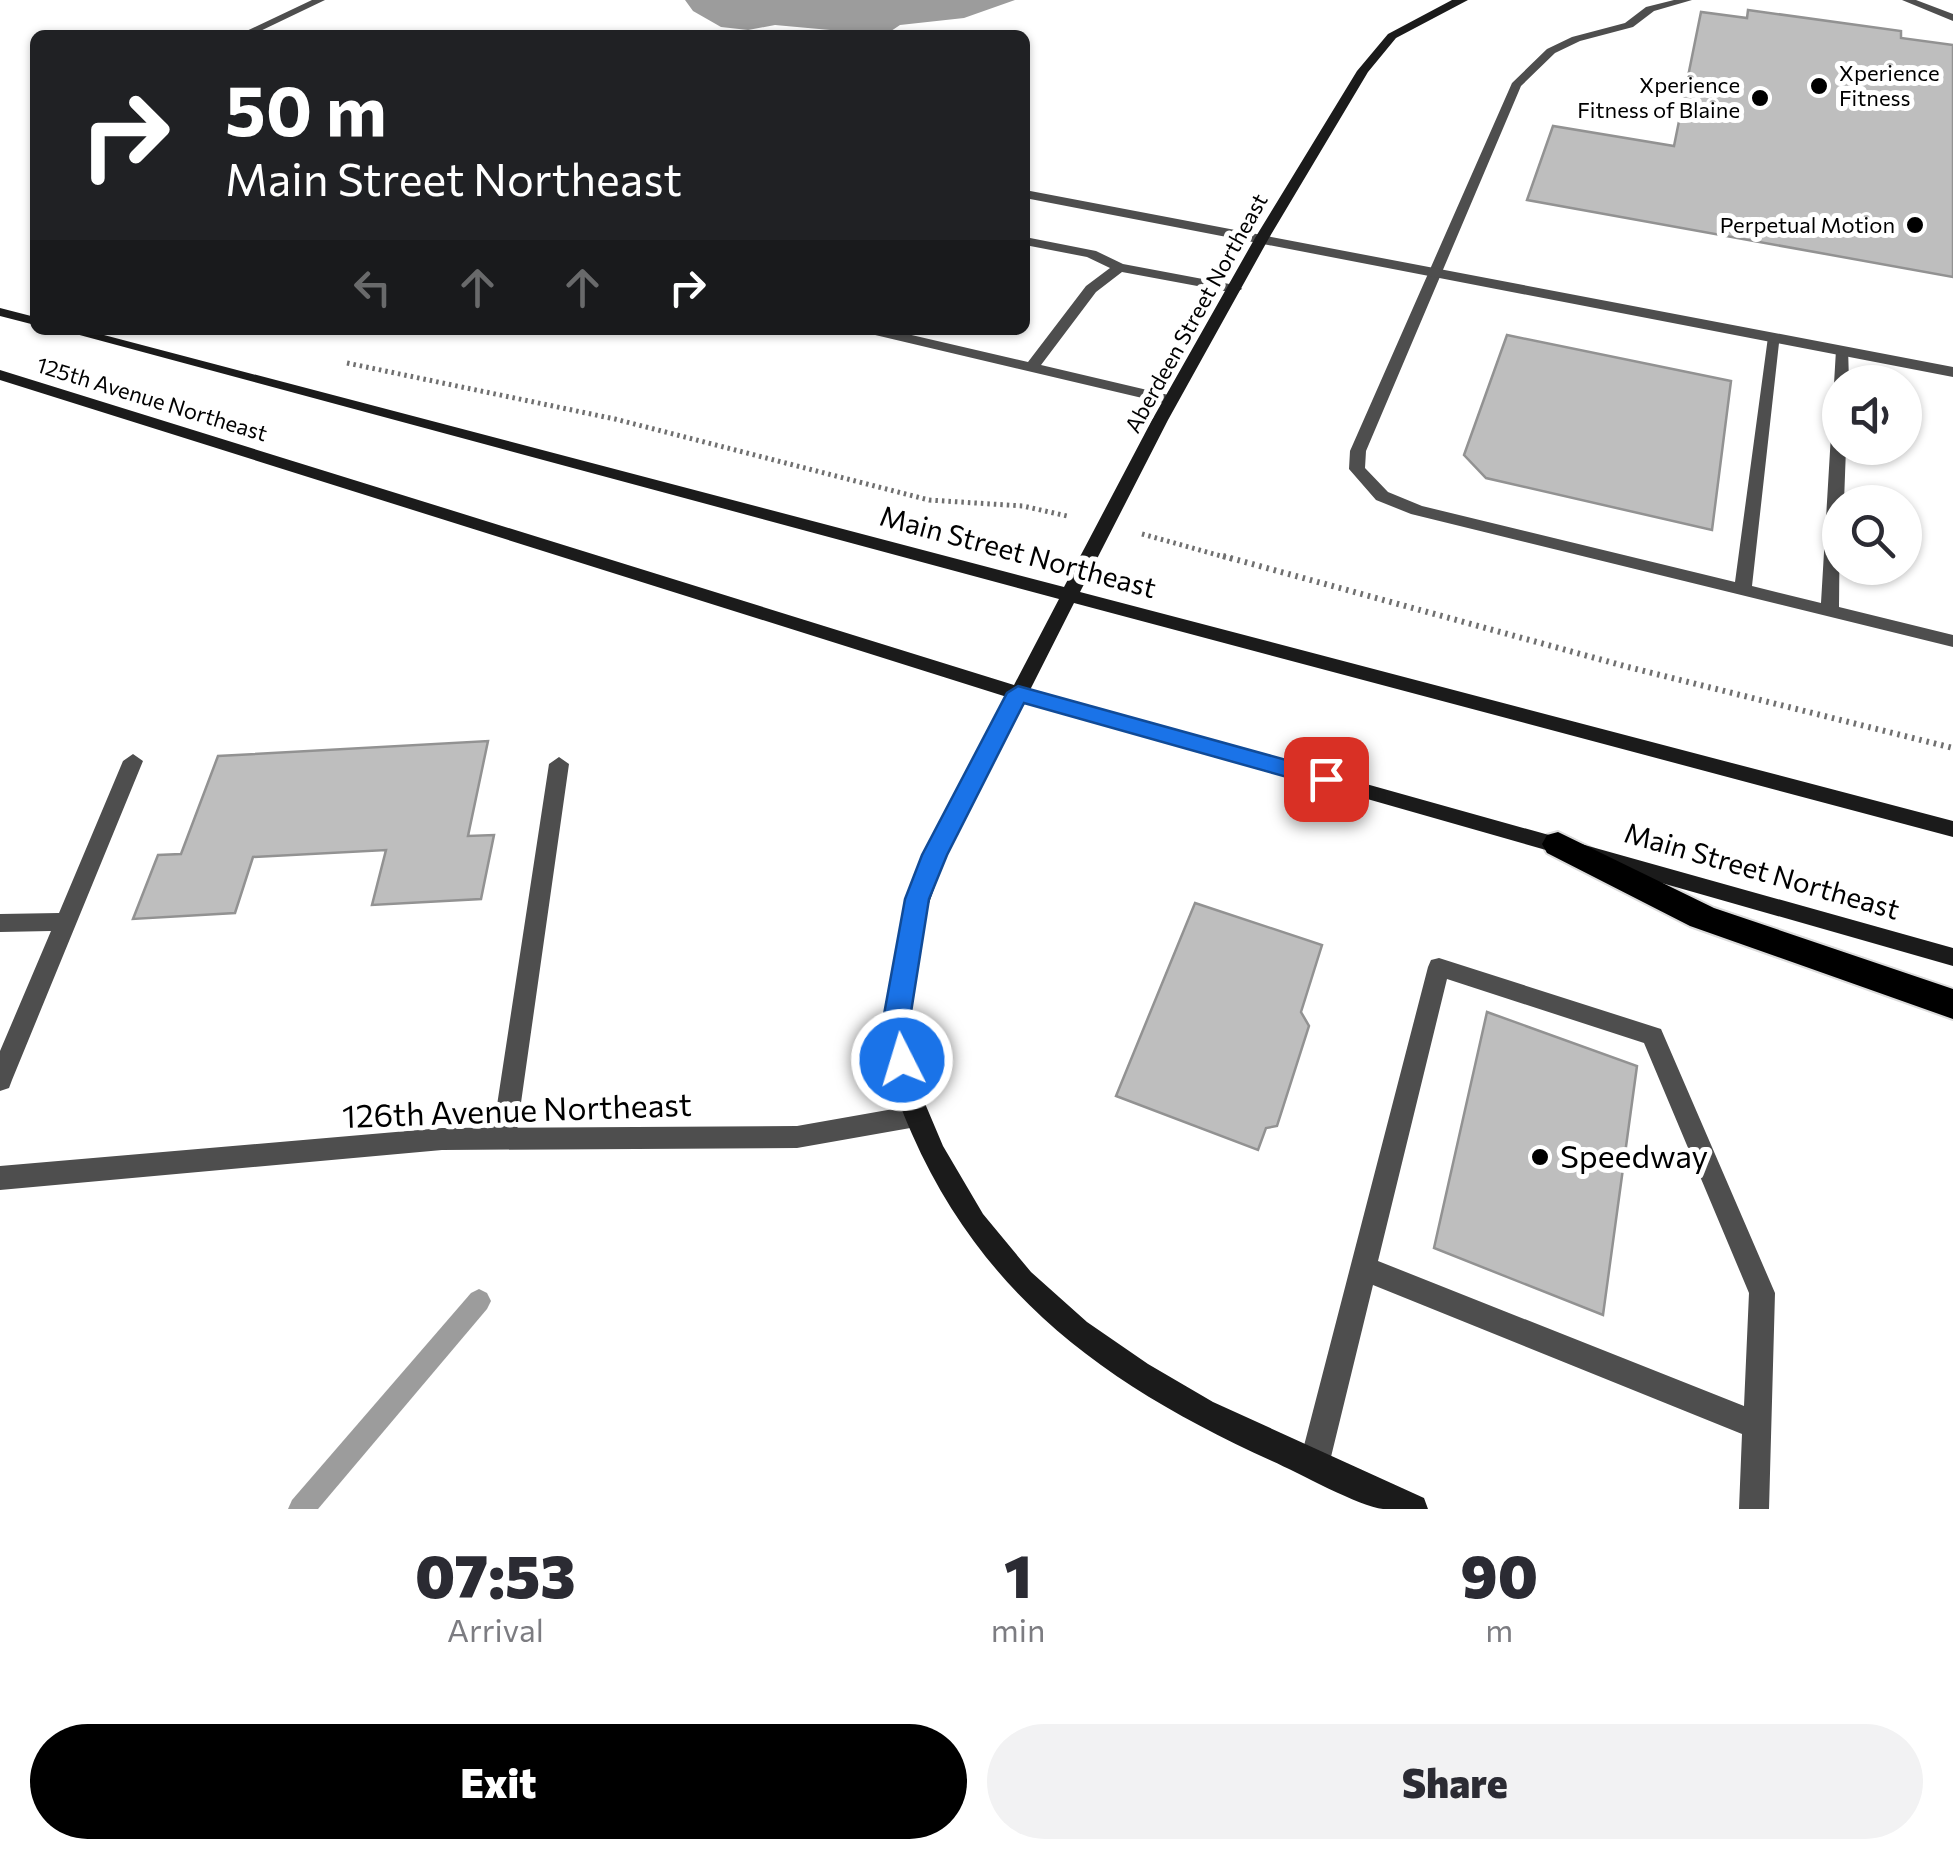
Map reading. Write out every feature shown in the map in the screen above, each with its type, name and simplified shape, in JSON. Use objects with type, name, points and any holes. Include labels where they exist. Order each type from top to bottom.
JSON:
[{"type":"highway","points":[[1558,844],[1702,918],[1953,1004]]},
{"type":"main road","name":"Aberdeen Street Northeast","points":[[1413,1509],[1250,1437],[1142,1378],[1090,1344],[1042,1304],[998,1260],[964,1211],[916,1116],[895,1031],[917,899],[934,855],[1172,400],[1262,238],[1363,71],[1392,36],[1446,5],[1464,0]]},
{"type":"main road","points":[[0,312],[30,320]]},
{"type":"main road","name":"Main Street Northeast","points":[[87,335],[1953,829]]},
{"type":"main road","name":"125th Avenue Northeast","points":[[0,376],[290,466]]},
{"type":"main road","name":"Main Street Northeast","points":[[290,466],[1018,693],[1953,957]]},
{"type":"street","points":[[256,30],[320,0]]},
{"type":"street","points":[[1688,0],[1650,9],[1629,26],[1576,39],[1551,51],[1530,67],[1516,85],[1358,452],[1358,469],[1382,496],[1416,510],[1953,641]]},
{"type":"street","points":[[1907,0],[1953,18]]},
{"type":"street","points":[[1930,8],[1953,5]]},
{"type":"street","points":[[1030,195],[1953,372]]},
{"type":"street","points":[[1030,242],[1091,254],[1119,267],[1235,289]]},
{"type":"street","points":[[1033,366],[1092,289],[1119,267]]},
{"type":"street","points":[[894,335],[1172,400]]},
{"type":"street","points":[[1744,590],[1775,337]]},
{"type":"street","points":[[1830,611],[1842,350]]},
{"type":"street","points":[[0,1080],[134,761]]},
{"type":"street","points":[[504,1138],[558,764]]},
{"type":"street","points":[[0,923],[66,922]]},
{"type":"street","points":[[1314,1464],[1438,967],[1653,1036],[1762,1294],[1754,1509]]},
{"type":"street","name":"126th Avenue Northeast","points":[[0,1178],[442,1138],[796,1137],[916,1116]]},
{"type":"street","points":[[1363,1268],[1758,1426]]},
{"type":"path","points":[[342,362],[615,419],[929,500],[1024,506]]},
{"type":"path","points":[[1214,552],[1328,587],[1953,748]]},
{"type":"shaded area","points":[[685,0],[1015,0],[964,18],[900,25],[892,30],[775,25],[748,30],[721,27],[693,11]]},
{"type":"building","points":[[1748,10],[1901,31],[1901,38],[1953,45],[1953,277],[1527,200],[1553,126],[1674,146],[1701,12],[1747,18]]},
{"type":"building","points":[[1507,335],[1731,381],[1712,530],[1486,478],[1464,455]]},
{"type":"building","points":[[488,741],[468,836],[494,835],[481,899],[372,905],[386,850],[253,857],[235,913],[133,919],[158,855],[181,854],[218,756]]},
{"type":"building","points":[[1195,903],[1322,945],[1301,1012],[1309,1026],[1277,1126],[1266,1128],[1258,1150],[1116,1096]]},
{"type":"building","name":"Speedway","points":[[1487,1012],[1637,1066],[1603,1315],[1434,1248]]},
{"type":"waterway","points":[[301,1509],[479,1301]]},
{"type":"place","name":"Xperience Fitness","points":[[1819,86]]},
{"type":"place","name":"Xperience Fitness of Blaine","points":[[1760,98]]},
{"type":"place","name":"Perpetual Motion","points":[[1915,225]]},
{"type":"place","name":"Speedway","points":[[1540,1157]]},
{"type":"route","points":[[902,1060],[895,1031],[917,899],[934,855],[1018,693],[1326,779]]}]
